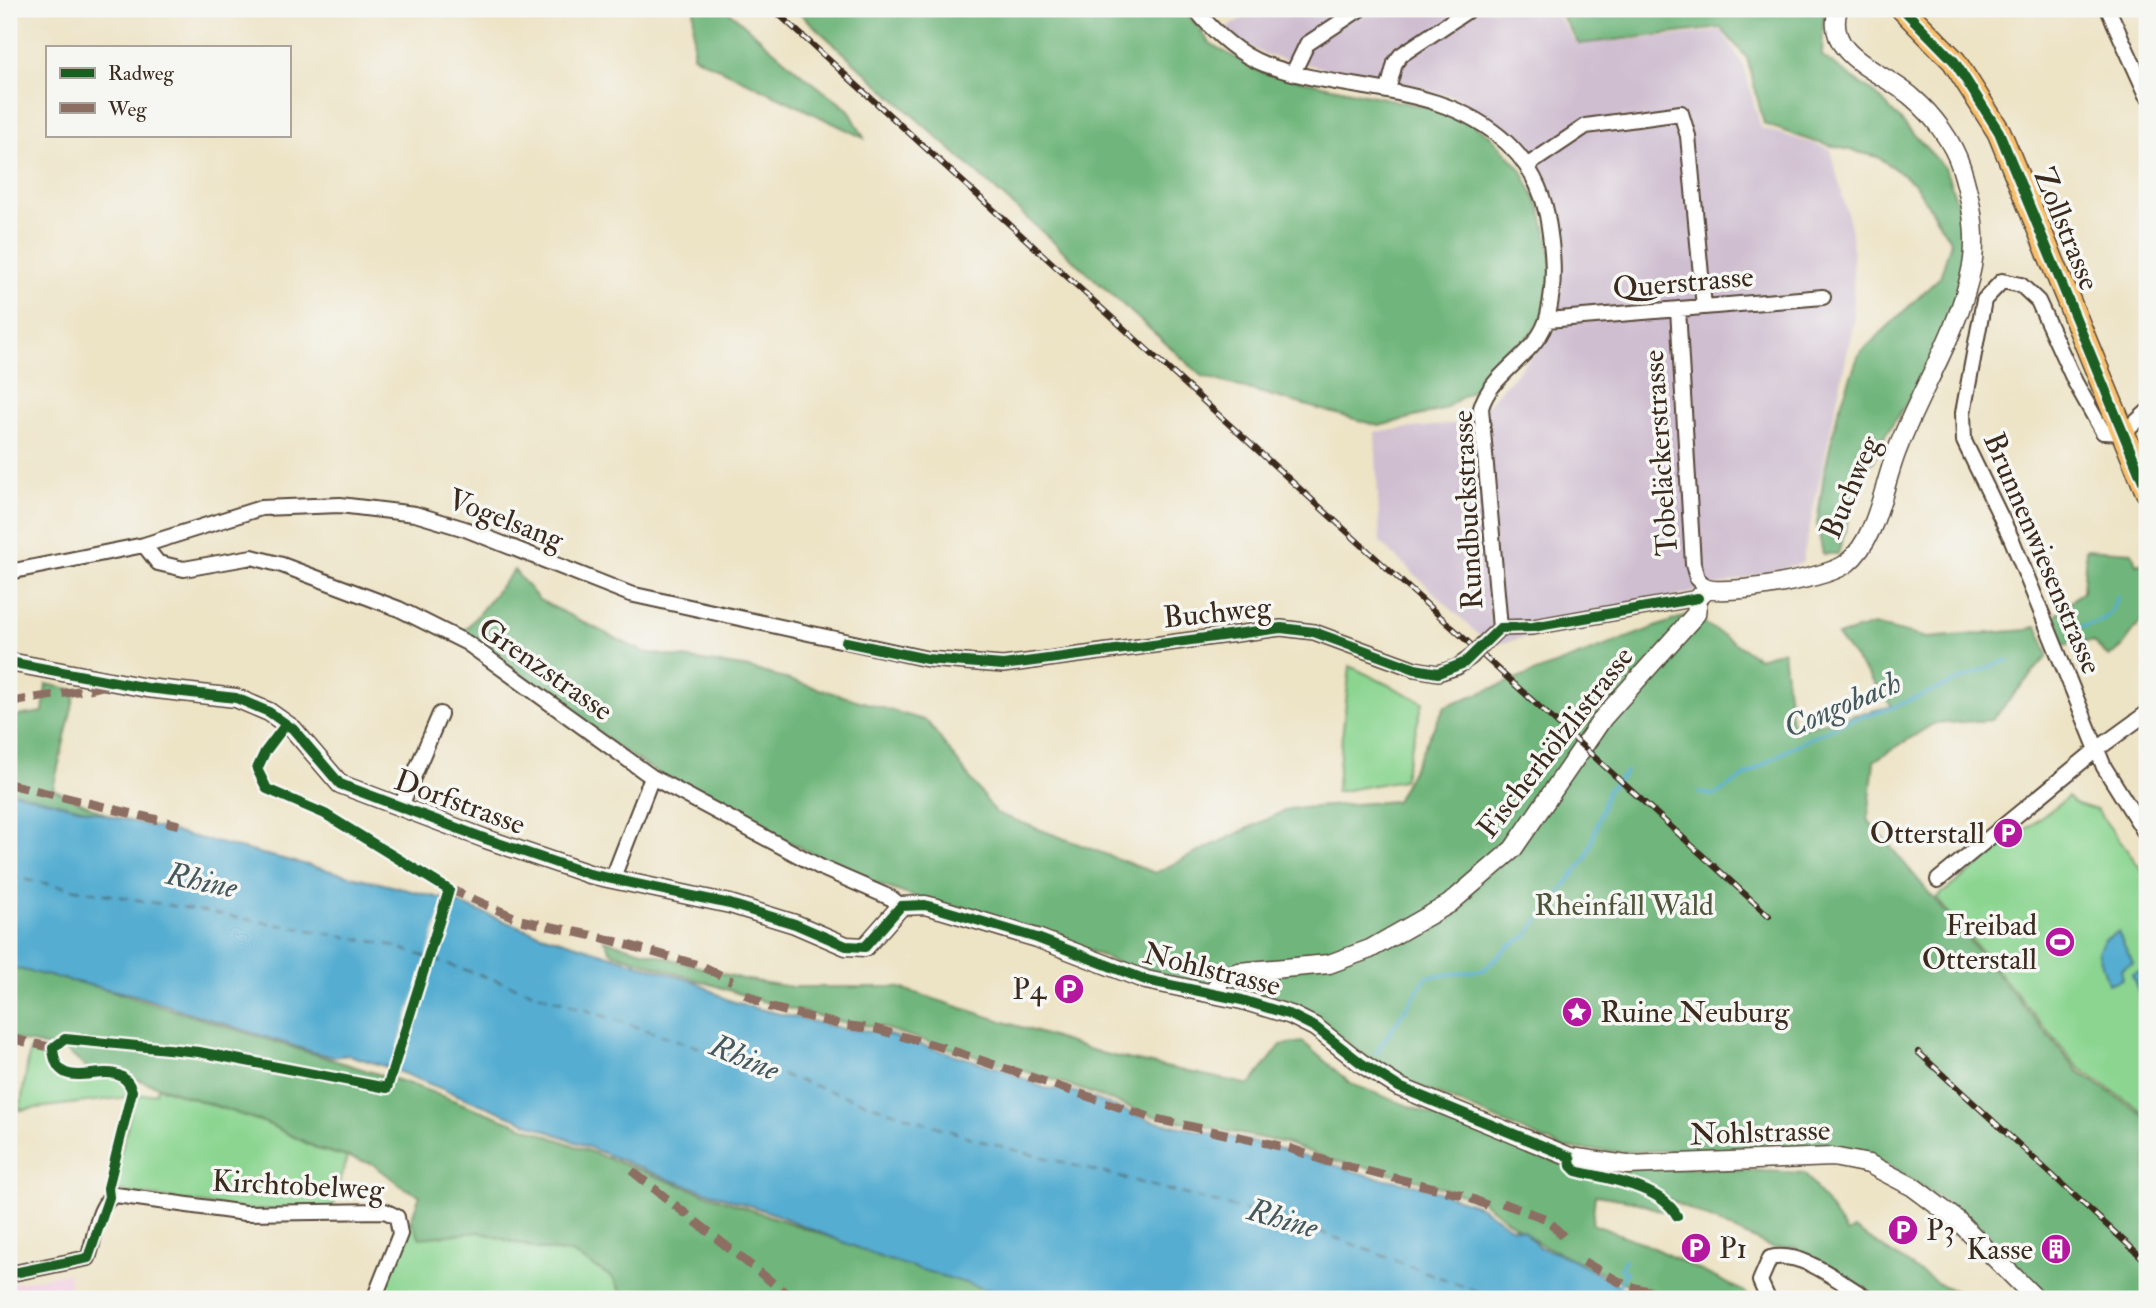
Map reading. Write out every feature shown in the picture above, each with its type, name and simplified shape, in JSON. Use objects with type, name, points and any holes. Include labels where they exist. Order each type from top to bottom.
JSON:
[{"type":"main road","name":"Zollstrasse","points":[[1903,9],[1954,61],[1999,132],[2147,491]]},
{"type":"street","name":"Rundbuckstrasse","points":[[1195,9],[1216,35],[1261,63],[1293,73],[1388,90],[1448,105],[1481,121],[1528,165],[1545,207],[1552,252],[1553,285],[1547,320],[1533,344],[1489,391],[1481,408],[1500,628]]},
{"type":"street","points":[[1293,73],[1307,44],[1360,9]]},
{"type":"street","name":"Buchweg","points":[[846,642],[927,659],[1003,665],[1281,628],[1314,632],[1415,669],[1438,673],[1457,667],[1471,657],[1500,628],[1533,627],[1703,594],[1751,588],[1830,572],[1845,565],[1858,552],[1875,516],[1897,449],[1966,293],[1974,235],[1971,201],[1960,163],[1942,130],[1913,98],[1844,48],[1835,29],[1838,9]]},
{"type":"street","points":[[2108,9],[2147,95]]},
{"type":"street","points":[[1388,90],[1395,63],[1401,55],[1467,10]]},
{"type":"street","points":[[1528,165],[1586,126],[1681,113],[1688,136],[1704,307]]},
{"type":"street","name":"Brunnenwiesenstrasse","points":[[2124,433],[2103,432],[2075,382],[2038,301],[2021,285],[2002,281],[1984,300],[1963,413],[1964,440],[2012,540],[2096,750],[2147,836]]},
{"type":"street","name":"Querstrasse","points":[[1547,320],[1823,298]]},
{"type":"street","name":"Tobeläckerstrasse","points":[[1678,309],[1693,564],[1703,594]]},
{"type":"street","points":[[2124,433],[2147,412]]},
{"type":"street","name":"Vogelsang","points":[[9,572],[145,545],[261,508],[340,505],[415,513],[465,529],[630,594],[846,642]]},
{"type":"street","name":"Grenzstrasse","points":[[145,545],[158,563],[184,569],[239,557],[266,560],[399,609],[467,643],[652,777],[822,868],[891,898],[901,906]]},
{"type":"street","name":"Fischerhölzlistrasse","points":[[1213,994],[1222,977],[1239,972],[1329,964],[1370,949],[1449,904],[1513,849],[1604,718],[1696,614],[1703,594]]},
{"type":"street","name":"Dorfstrasse","points":[[9,662],[147,688],[236,698],[269,712],[293,729],[340,784],[486,839],[612,880],[765,914],[853,947],[865,947],[901,906]]},
{"type":"street","points":[[1938,880],[2096,750],[2147,713]]},
{"type":"street","points":[[401,806],[440,714]]},
{"type":"street","points":[[612,880],[652,777]]},
{"type":"street","name":"Nohlstrasse","points":[[901,906],[925,905],[940,909],[1037,937],[1146,980],[1213,994],[1291,1015],[1315,1027],[1361,1063],[1399,1087],[1556,1153],[1581,1160],[1627,1165],[1833,1157],[1869,1164],[1913,1187],[1957,1220],[2036,1299]]},
{"type":"street","name":"Kirchtobelweg","points":[[9,1274],[88,1258],[109,1197],[121,1194],[245,1213],[385,1211],[397,1217],[401,1229],[374,1299]]},
{"type":"street","points":[[1768,1299],[1760,1282],[1770,1258],[1779,1256],[1803,1261],[1869,1299]]},
{"type":"shaded area","points":[[1256,9],[1552,9],[1578,45],[1722,31],[1744,67],[1761,128],[1830,149],[1852,231],[1854,321],[1802,563],[1499,644],[1480,636],[1380,542],[1375,432],[1471,422],[1557,328],[1562,278],[1550,204],[1528,149],[1456,97],[1269,56],[1218,34]]},
{"type":"shaded area","points":[[67,1273],[72,1282],[62,1299],[9,1299],[9,1284]]},
{"type":"green space","points":[[694,9],[726,9],[800,73],[849,110],[864,138],[693,56]]},
{"type":"green space","points":[[795,9],[1184,9],[1211,44],[1261,72],[1454,113],[1490,135],[1521,169],[1541,210],[1553,261],[1542,321],[1494,376],[1442,410],[1379,426],[1202,376]]},
{"type":"green space","points":[[1557,9],[1824,9],[1822,56],[1878,96],[1945,168],[1967,230],[1961,278],[1944,338],[1931,366],[1881,442],[1873,462],[1864,466],[1838,554],[1823,554],[1817,524],[1824,474],[1838,412],[1859,354],[1940,277],[1951,242],[1914,183],[1878,157],[1812,141],[1764,124],[1747,58],[1721,28],[1579,44]]},
{"type":"green space","points":[[2086,549],[2132,552],[2136,564],[2147,561],[2147,613],[2122,647],[2109,657],[2092,641],[2062,645],[2052,619],[2083,591]]},
{"type":"green space","name":"Rheinfall Wald","points":[[514,570],[539,600],[643,652],[749,668],[927,721],[996,813],[1155,873],[1288,809],[1396,801],[1445,706],[1690,614],[1758,658],[1783,651],[1791,721],[1800,728],[1892,706],[1837,636],[1874,625],[1927,638],[2027,630],[2037,626],[2048,655],[1992,720],[1933,724],[1874,761],[1868,820],[2078,1071],[2147,1117],[2147,1299],[2051,1299],[1963,1214],[1889,1165],[1848,1151],[1796,1147],[1619,1152],[1563,1148],[1384,1071],[1314,1017],[1285,1004],[1142,974],[1048,932],[915,897],[864,880],[677,785],[614,745],[462,634]]},
{"type":"green space","points":[[1350,666],[1423,702],[1403,780],[1336,792]]},
{"type":"green space","points":[[46,684],[76,690],[53,789],[112,817],[9,791],[9,717],[43,712]]},
{"type":"green space","name":"Freibad Otterstall","points":[[2068,797],[2074,803],[2097,810],[2147,877],[2147,1114],[2079,1068],[1936,898]]},
{"type":"green space","points":[[604,940],[742,979],[792,987],[897,987],[1104,1054],[1250,1085],[1281,1045],[1303,1042],[1351,1084],[1553,1161],[1585,1167],[1705,1168],[1805,1173],[1847,1233],[1854,1229],[1937,1283],[1973,1299],[1882,1299],[1794,1247],[1772,1248],[1668,1199],[1662,1211],[1633,1201],[1595,1195],[1592,1224],[1643,1243],[1745,1292],[1750,1299],[1685,1299],[1627,1284],[1540,1244],[1480,1200],[1408,1177],[1331,1160],[1285,1143],[1153,1116],[1063,1083],[876,1026],[851,1025],[768,1003],[611,952]]},
{"type":"green space","points":[[9,967],[99,987],[410,1084],[671,1182],[914,1266],[1019,1299],[626,1299],[612,1277],[571,1253],[536,1248],[479,1232],[420,1238],[411,1220],[420,1195],[404,1188],[373,1164],[319,1149],[266,1123],[136,1079],[117,1069],[89,1070],[68,1052],[64,1044],[59,1043],[53,1048],[9,1038]]},
{"type":"green space","points":[[30,1048],[48,1052],[54,1065],[67,1078],[120,1078],[127,1086],[129,1097],[20,1110]]},
{"type":"green space","points":[[158,1087],[266,1123],[320,1150],[347,1157],[333,1209],[245,1210],[111,1190],[135,1096],[156,1093]]},
{"type":"green space","points":[[411,1219],[479,1232],[536,1249],[572,1253],[613,1278],[625,1299],[379,1299]]},
{"type":"water","name":"Rhine","points":[[9,791],[452,901],[528,930],[696,982],[728,1000],[755,1008],[845,1029],[876,1031],[1005,1070],[1044,1088],[1075,1092],[1153,1121],[1272,1146],[1370,1176],[1418,1185],[1479,1206],[1511,1227],[1523,1230],[1539,1247],[1572,1259],[1616,1284],[1619,1289],[1628,1288],[1669,1299],[1019,1299],[882,1258],[772,1213],[671,1180],[387,1067],[349,1055],[333,1057],[313,1052],[134,995],[9,967]]},
{"type":"water","points":[[2118,932],[2133,963],[2121,969],[2123,979],[2108,984],[2098,951],[2104,940]]},
{"type":"water","points":[[2147,968],[2147,1017],[2132,974]]},
{"type":"pier","points":[[446,896],[451,897],[394,1073],[390,1072]]},
{"type":"waterway","name":"Congobach","points":[[2072,629],[2107,617],[2117,597]]},
{"type":"waterway","name":"Congobach","points":[[1699,793],[1715,795],[1792,747],[1847,721],[1891,708],[2008,660]]},
{"type":"waterway","name":"Congobach","points":[[1376,1053],[1427,977],[1484,970],[1508,947],[1526,937],[1587,857],[1608,790],[1626,772]]},
{"type":"waterway","points":[[1617,1290],[1626,1272],[1620,1269],[1625,1260]]},
{"type":"ferry route","points":[[9,877],[387,944],[981,1141],[1302,1225],[1497,1299]]},
{"type":"railway","points":[[773,9],[1769,916]]},
{"type":"railway","points":[[1918,1052],[2147,1262]]},
{"type":"marked path","points":[[9,703],[110,683]]},
{"type":"marked path","points":[[9,784],[179,825]]},
{"type":"marked path","points":[[447,888],[521,920],[603,938],[702,966],[732,981]]},
{"type":"marked path","points":[[745,994],[769,1007],[841,1025],[876,1029],[941,1047],[1152,1118],[1289,1148],[1329,1162],[1463,1195],[1491,1207]]},
{"type":"marked path","points":[[9,1038],[53,1048]]},
{"type":"marked path","points":[[632,1171],[793,1299]]},
{"type":"marked path","points":[[1502,1203],[1547,1219],[1563,1236]]},
{"type":"marked path","points":[[1584,1262],[1625,1285],[1678,1299]]},
{"type":"cycle path","points":[[1903,9],[1954,61],[1999,132],[2147,491]]},
{"type":"cycle path","points":[[846,642],[927,659],[1003,665],[1281,628],[1314,632],[1415,669],[1438,673],[1464,663],[1500,628],[1533,627],[1698,598]]},
{"type":"cycle path","points":[[9,662],[147,688],[236,698],[269,712],[293,729],[340,784],[589,874],[730,904],[795,924],[846,946],[865,947],[901,906],[925,905],[1037,938],[1146,980],[1242,1000],[1291,1015],[1315,1027],[1361,1063],[1399,1087],[1570,1157],[1571,1166],[1576,1171],[1632,1185],[1659,1197],[1677,1216]]},
{"type":"cycle path","points":[[9,1274],[88,1258],[109,1197],[108,1188],[132,1091],[125,1079],[114,1074],[65,1073],[57,1064],[53,1048],[65,1039],[199,1052],[387,1088],[449,890],[325,814],[267,789],[257,769],[265,752],[286,724]]},
{"type":"place","name":"Otterstall","points":[[2008,833]]},
{"type":"place","name":"Freibad Otterstall","points":[[2060,942]]},
{"type":"place","name":"P4","points":[[1069,989]]},
{"type":"place","name":"Ruine Neuburg","points":[[1577,1012]]},
{"type":"place","name":"P3","points":[[1903,1230]]},
{"type":"place","name":"P1","points":[[1696,1248]]},
{"type":"place","name":"Kasse","points":[[2056,1249]]}]
